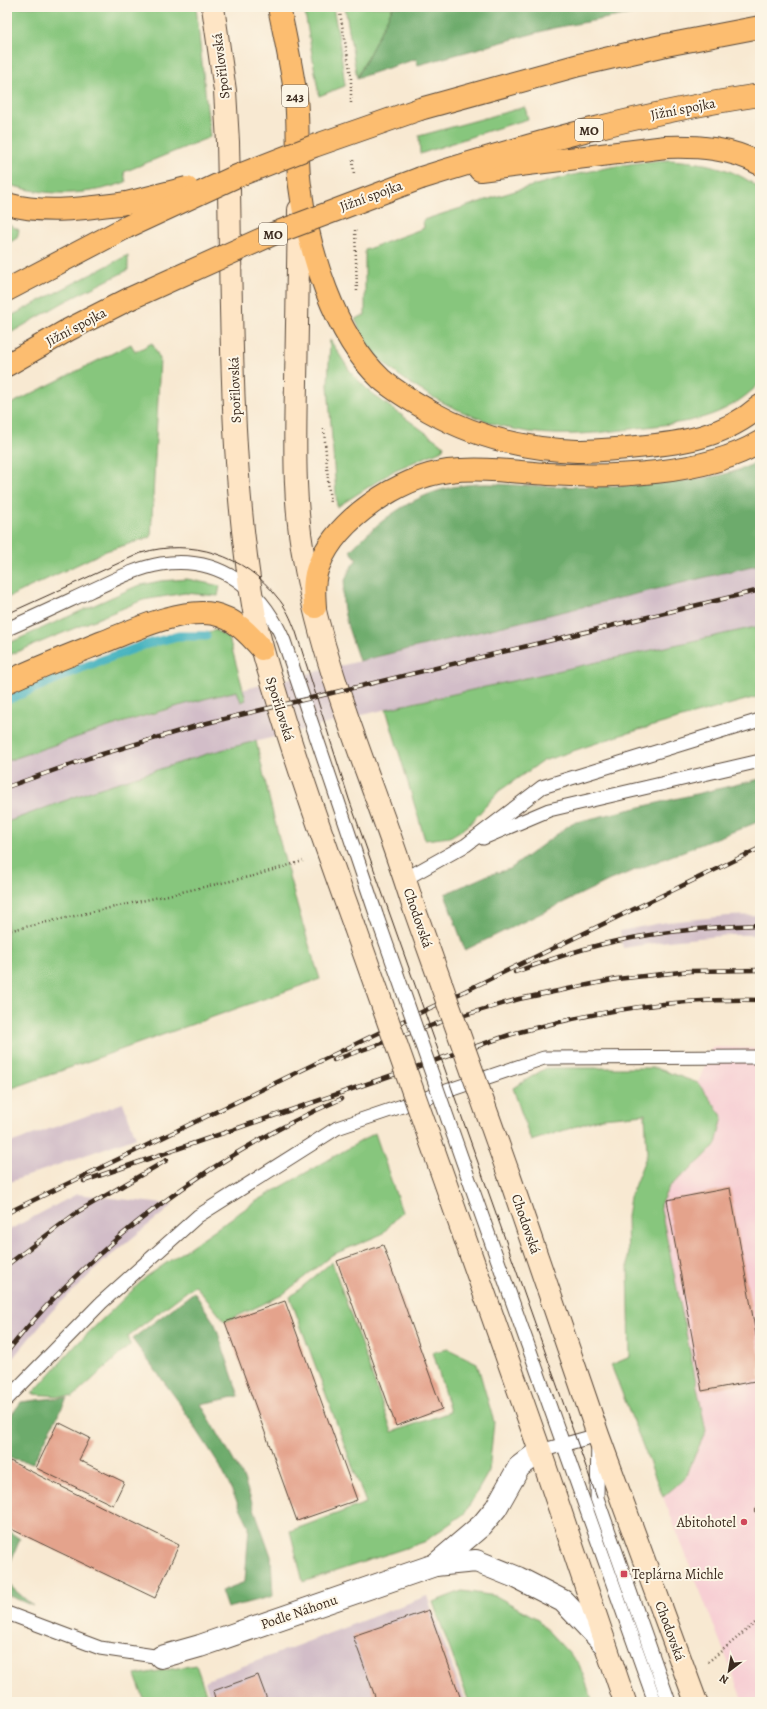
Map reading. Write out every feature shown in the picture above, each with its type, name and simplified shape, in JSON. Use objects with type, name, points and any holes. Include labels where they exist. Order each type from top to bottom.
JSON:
[{"type":"highway","name":"243","points":[[279,7],[296,97],[300,186]]},
{"type":"highway","points":[[7,290],[127,227],[237,176],[314,146],[420,109],[579,65],[666,45],[760,27]]},
{"type":"highway","name":"Jižní spojka","points":[[7,365],[68,330],[129,299],[273,234],[421,178],[503,152],[586,130],[669,111],[760,95]]},
{"type":"highway","points":[[421,178],[673,147],[712,148],[736,154],[760,164]]},
{"type":"highway","points":[[7,204],[42,210],[62,210],[126,203],[237,176]]},
{"type":"highway","points":[[300,186],[308,228],[319,269],[339,322],[352,345],[367,364],[395,390],[439,416],[468,430],[494,440],[531,448],[604,450],[666,444],[696,439],[719,432],[739,422],[760,406]]},
{"type":"highway","points":[[315,606],[314,593],[318,566],[325,551],[334,538],[358,514],[376,501],[395,490],[429,475],[447,471],[482,469],[587,476],[661,470],[716,462],[733,456],[760,442]]},
{"type":"highway","points":[[7,682],[35,668],[145,626],[175,617],[196,613],[214,614],[227,619],[241,627],[262,649]]},
{"type":"main road","name":"Spořilovská","points":[[213,7],[226,98],[237,456],[243,529],[251,590],[262,649],[298,766],[540,1451]]},
{"type":"main road","points":[[300,186],[295,463],[304,564],[315,606]]},
{"type":"main road","name":"Chodovská","points":[[315,606],[326,650],[357,745],[509,1175],[598,1435],[696,1702]]},
{"type":"main road","points":[[540,1451],[625,1702]]},
{"type":"street","name":"Podle Náhonu","points":[[435,1564],[482,1525],[496,1508],[519,1467],[540,1451]]},
{"type":"street","name":"Podle Náhonu","points":[[161,1657],[200,1646],[435,1564],[476,1561],[518,1578],[563,1601],[605,1645]]},
{"type":"lane","points":[[7,630],[118,578],[159,564],[181,562],[207,567],[228,575],[251,590],[260,599],[275,620],[284,641],[377,917],[654,1702]]},
{"type":"lane","points":[[466,845],[542,787],[760,720]]},
{"type":"lane","points":[[405,879],[466,845],[549,810],[760,761]]},
{"type":"lane","points":[[7,1399],[102,1303],[198,1216],[337,1128],[544,1058],[760,1057]]},
{"type":"lane","points":[[540,1451],[598,1435],[597,1498],[669,1702]]},
{"type":"lane","points":[[7,1613],[100,1648],[161,1657]]},
{"type":"path","points":[[339,7],[351,76],[352,108]]},
{"type":"path","points":[[353,155],[354,178]]},
{"type":"path","points":[[355,226],[357,296]]},
{"type":"path","points":[[323,425],[330,504]]},
{"type":"path","points":[[7,930],[253,876],[305,861]]},
{"type":"path","points":[[706,1663],[760,1619]]},
{"type":"shaded area","points":[[760,564],[760,626],[415,702],[210,753],[7,822],[7,761],[81,736],[196,701]]},
{"type":"shaded area","points":[[760,915],[760,935],[730,935],[668,941],[623,948],[620,931],[666,922],[728,916]]},
{"type":"shaded area","points":[[712,1047],[760,1049],[760,1702],[744,1702],[663,1497],[684,1479],[660,1205],[669,1187],[702,1159],[716,1144],[723,1117],[698,1083]]},
{"type":"shaded area","points":[[123,1103],[136,1137],[7,1183],[7,1144]]},
{"type":"shaded area","points":[[77,1194],[173,1205],[104,1261],[52,1311],[7,1365],[7,1231]]},
{"type":"shaded area","points":[[427,1596],[465,1702],[212,1702],[205,1682],[207,1680]]},
{"type":"green space","points":[[7,7],[196,7],[210,137],[124,172],[126,182],[111,187],[82,192],[52,193],[7,184]]},
{"type":"green space","points":[[304,7],[333,7],[340,45],[345,86],[319,96]]},
{"type":"green space","points":[[345,7],[393,7],[357,78]]},
{"type":"green space","points":[[393,7],[669,7],[554,28],[418,65],[416,59],[357,78]]},
{"type":"green space","points":[[525,107],[528,119],[420,154],[419,136]]},
{"type":"green space","points":[[669,160],[694,162],[717,167],[739,175],[760,189],[760,383],[732,405],[704,417],[673,424],[584,434],[529,432],[486,421],[440,401],[418,388],[380,360],[365,341],[355,319],[365,315],[365,250],[424,228],[423,220],[544,182],[606,168]]},
{"type":"green space","points":[[7,224],[19,230],[17,238],[7,244]]},
{"type":"green space","points":[[128,255],[128,270],[64,302],[7,335],[7,318]]},
{"type":"green space","points":[[330,340],[352,374],[371,393],[444,446],[440,451],[395,470],[337,507],[328,385]]},
{"type":"green space","points":[[152,343],[160,359],[151,537],[106,551],[7,598],[7,406],[131,344],[135,352]]},
{"type":"green space","points":[[760,460],[760,564],[359,661],[346,621],[343,596],[344,583],[349,571],[357,559],[350,551],[375,527],[417,499],[449,488],[475,484],[609,486],[689,480],[731,472]]},
{"type":"green space","points":[[187,579],[220,586],[218,596],[185,593],[143,600],[7,656],[7,644],[137,586],[160,581]]},
{"type":"green space","points":[[760,626],[760,696],[621,735],[543,761],[499,791],[468,826],[450,837],[425,840],[386,709]]},
{"type":"green space","points":[[215,630],[229,638],[246,700],[241,702],[237,691],[208,698],[121,723],[7,761],[7,700],[83,667],[142,646],[169,638],[202,635]]},
{"type":"green space","points":[[256,741],[285,861],[320,979],[7,1090],[7,822],[91,791],[210,753]]},
{"type":"green space","points":[[760,779],[760,821],[610,880],[465,950],[445,894],[488,875],[510,869],[572,823]]},
{"type":"green space","points":[[546,1068],[656,1068],[698,1083],[723,1117],[716,1144],[702,1159],[669,1187],[660,1205],[706,1431],[684,1479],[663,1497],[611,1365],[630,1357],[627,1217],[630,1197],[647,1154],[645,1114],[602,1118],[531,1141],[513,1088]]},
{"type":"green space","points":[[375,1133],[402,1212],[382,1234],[332,1255],[282,1295],[225,1322],[195,1285],[128,1336],[130,1345],[73,1397],[32,1394],[78,1343],[146,1277],[255,1202]]},
{"type":"green space","points":[[332,1262],[392,1432],[450,1412],[433,1352],[448,1349],[477,1363],[494,1422],[489,1471],[465,1513],[424,1542],[303,1582],[290,1531],[366,1503],[290,1297]]},
{"type":"green space","points":[[194,1292],[215,1324],[239,1396],[201,1404],[243,1477],[271,1556],[273,1596],[227,1608],[221,1591],[245,1582],[249,1526],[219,1464],[176,1398],[132,1339]]},
{"type":"green space","points":[[67,1398],[33,1463],[10,1458],[7,1464],[7,1421],[21,1402]]},
{"type":"green space","points":[[7,1530],[20,1539],[7,1571]]},
{"type":"green space","points":[[7,1583],[33,1606],[7,1595]]},
{"type":"green space","points":[[462,1591],[496,1596],[536,1618],[579,1664],[593,1702],[469,1702],[433,1602]]},
{"type":"green space","points":[[196,1665],[209,1702],[145,1702],[135,1675]]},
{"type":"building","points":[[730,1188],[760,1357],[760,1380],[702,1391],[667,1200]]},
{"type":"building","points":[[383,1245],[442,1409],[396,1426],[337,1261]]},
{"type":"building","points":[[285,1301],[357,1500],[297,1521],[225,1322]]},
{"type":"building","points":[[58,1422],[90,1438],[79,1460],[124,1482],[113,1505],[36,1468]]},
{"type":"building","points":[[10,1461],[179,1545],[155,1598],[7,1527],[7,1469]]},
{"type":"building","name":"Abitohotel","points":[[760,1505],[760,1517],[754,1511]]},
{"type":"building","points":[[429,1610],[462,1702],[377,1702],[353,1636]]},
{"type":"building","points":[[258,1675],[268,1702],[216,1702],[213,1691]]},
{"type":"waterway","points":[[7,700],[81,668],[144,645],[178,636],[206,636]]},
{"type":"tram line","points":[[7,614],[141,553],[160,549],[179,548],[198,549],[233,561],[249,570],[264,582],[283,605],[296,632],[349,799],[597,1498]]},
{"type":"railway","points":[[7,787],[89,758],[203,724],[760,590]]},
{"type":"railway","points":[[7,1213],[760,848]]},
{"type":"railway","points":[[515,972],[578,951],[619,940],[679,931],[760,925]]},
{"type":"railway","points":[[334,1060],[444,1021],[519,999],[617,979],[690,971],[760,970]]},
{"type":"railway","points":[[84,1181],[512,1034],[574,1019],[635,1008],[697,1001],[760,1000]]},
{"type":"railway","points":[[7,1352],[41,1312],[77,1275],[117,1239],[159,1206],[202,1175],[248,1147],[294,1121],[341,1099]]},
{"type":"railway","points":[[7,1265],[79,1211],[167,1160]]},
{"type":"place","name":"Abitohotel","points":[[744,1522]]},
{"type":"place","name":"Teplárna Michle","points":[[624,1574]]}]
